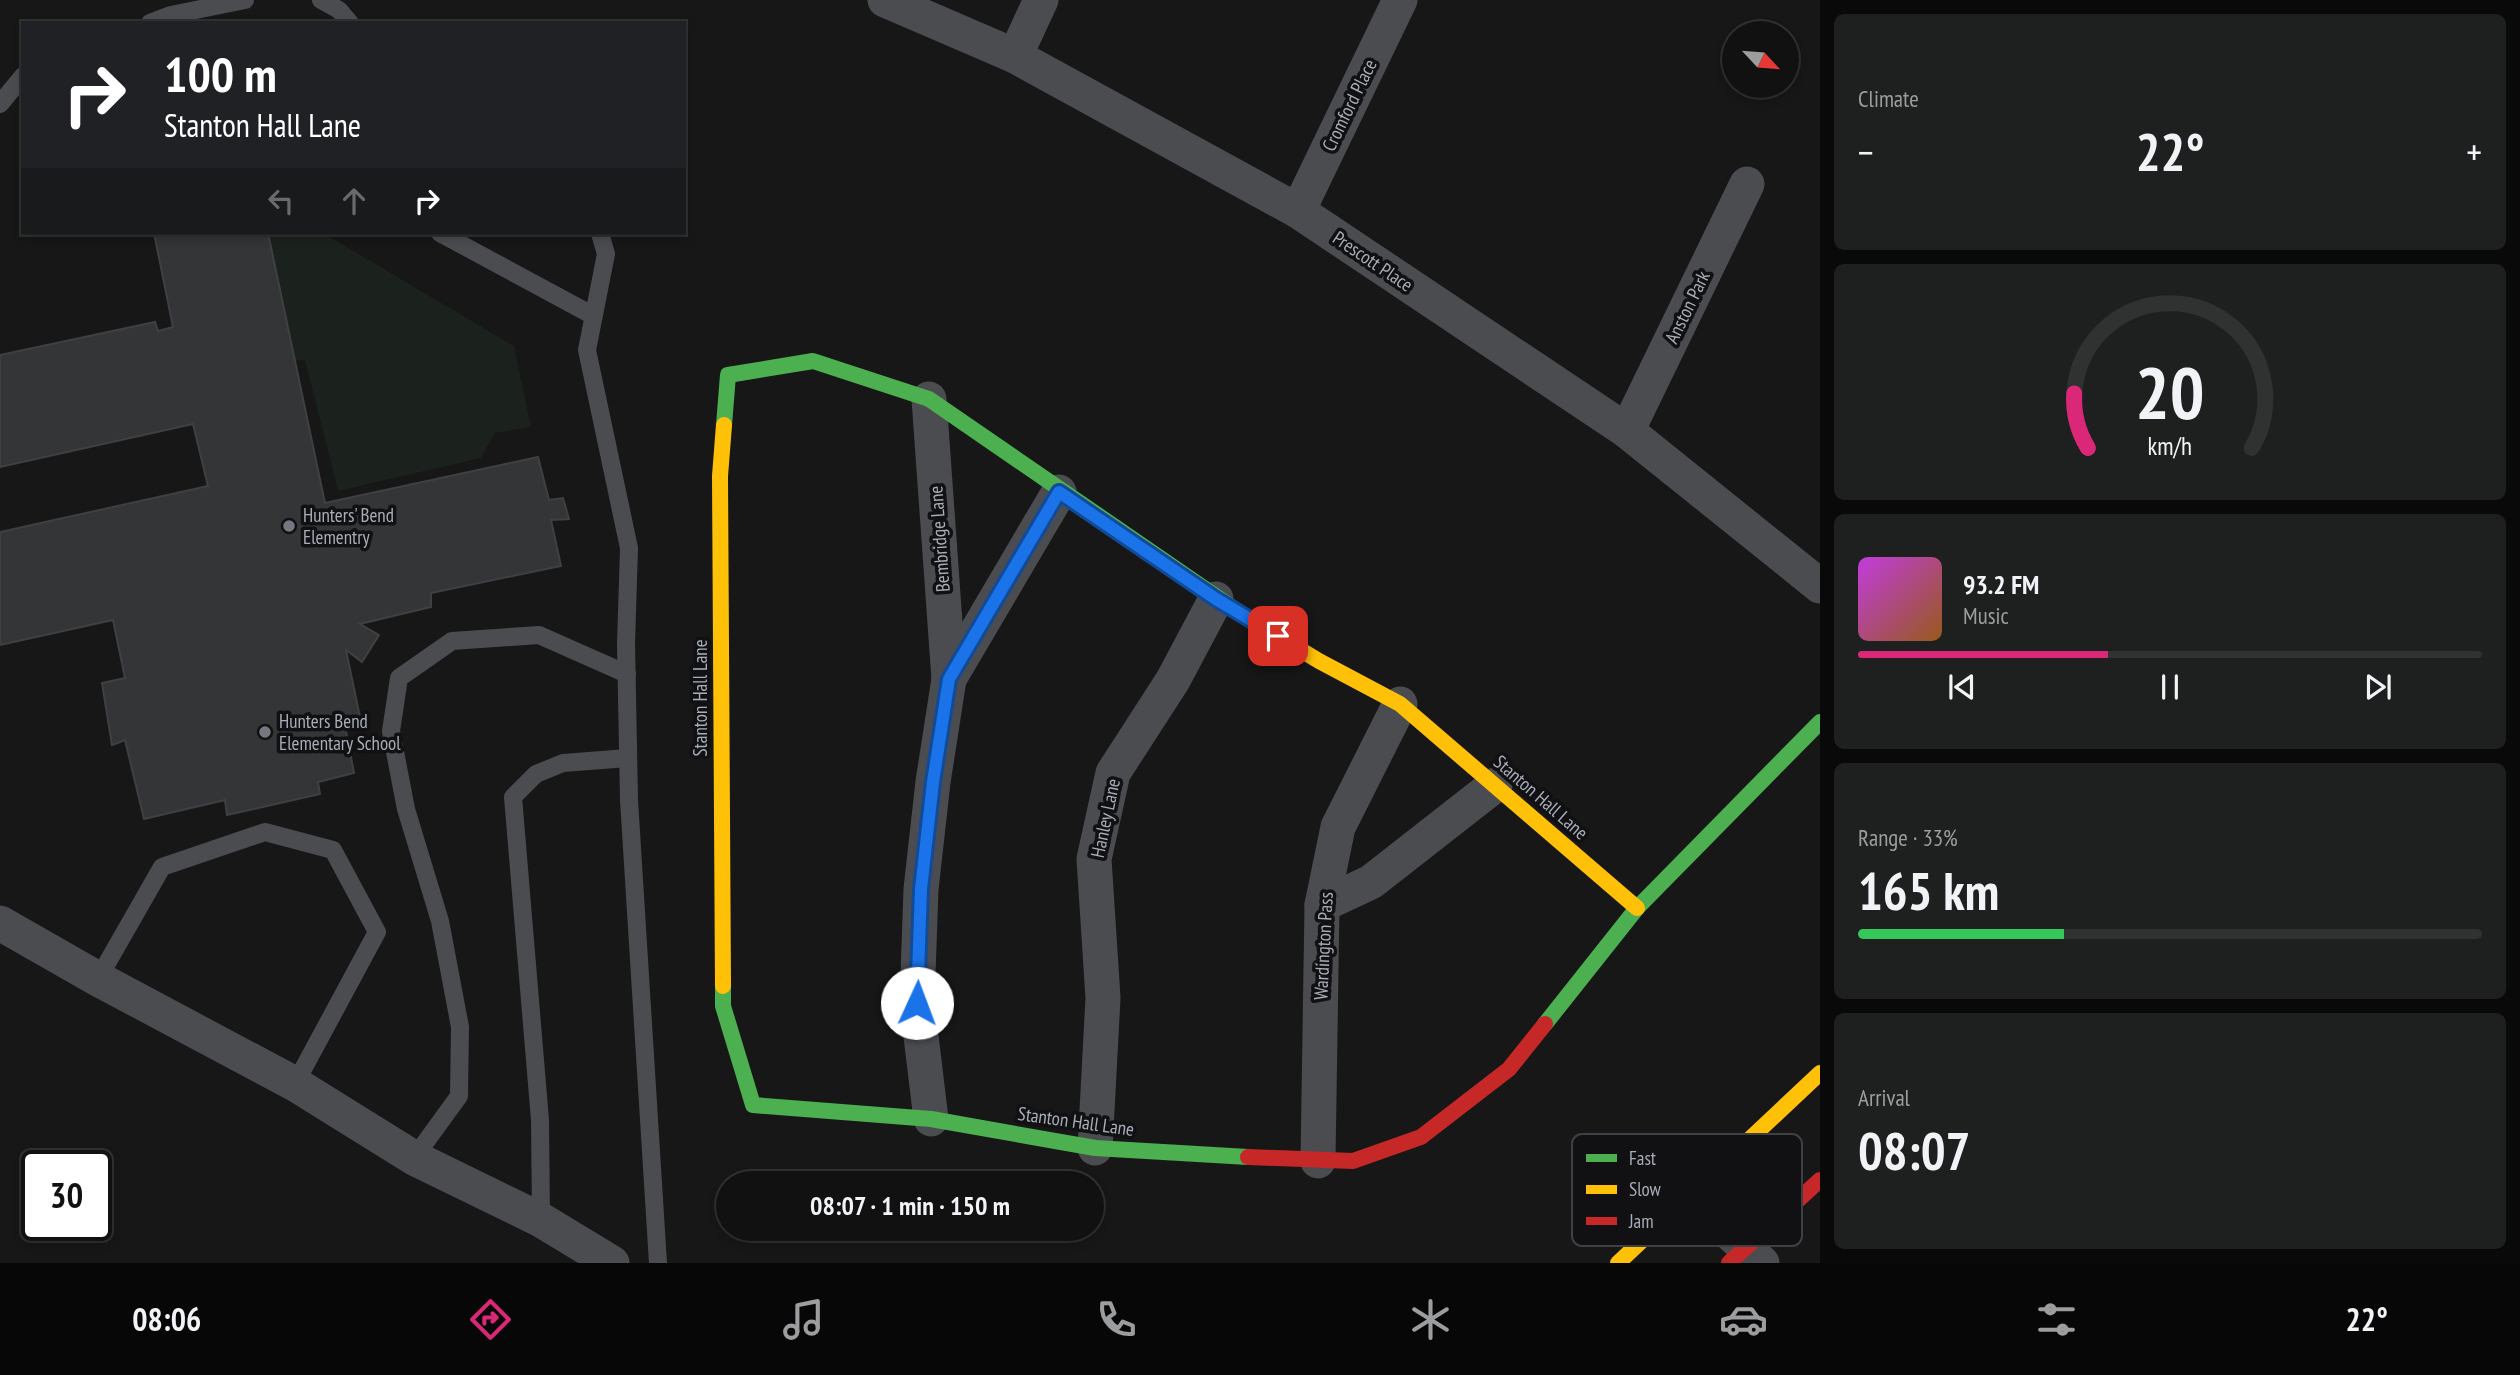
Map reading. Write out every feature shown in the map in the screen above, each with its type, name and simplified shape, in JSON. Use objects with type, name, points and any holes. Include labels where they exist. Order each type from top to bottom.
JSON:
[{"type":"street","name":"Prescott Place","points":[[885,0],[1015,55],[1298,211],[1627,431],[1820,586]]},
{"type":"street","points":[[1015,55],[1041,0]]},
{"type":"street","name":"Cromford Place","points":[[1298,211],[1400,0]]},
{"type":"street","name":"Anston Park","points":[[1627,431],[1747,184]]},
{"type":"street","name":"Stanton Hall Lane","points":[[1637,908],[1400,704],[1319,661],[1216,599],[929,399],[813,361],[728,375],[720,490],[723,1006],[753,1105],[931,1119],[1095,1148],[1318,1161],[1353,1161],[1421,1137],[1510,1069],[1637,908],[1820,722]]},
{"type":"street","name":"Bembridge Lane","points":[[929,399],[949,679]]},
{"type":"street","points":[[931,1119],[917,1003],[921,889],[933,782],[949,679],[1059,492]]},
{"type":"street","name":"Hanley Lane","points":[[1095,1148],[1103,998],[1094,859],[1113,773],[1173,680],[1216,599]]},
{"type":"street","name":"Wardington Pass","points":[[1318,1161],[1322,905],[1338,827],[1400,704]]},
{"type":"street","points":[[1322,905],[1371,882],[1495,785]]},
{"type":"street","points":[[0,923],[98,979],[295,1084],[414,1158],[541,1220],[612,1263]]},
{"type":"street","points":[[1756,1134],[1820,1073]]},
{"type":"street","points":[[1802,1199],[1820,1180]]},
{"type":"street","points":[[1618,1263],[1636,1246]]},
{"type":"lane","points":[[158,21],[245,0]]},
{"type":"lane","points":[[321,0],[340,10],[348,21]]},
{"type":"lane","points":[[0,104],[21,78]]},
{"type":"lane","points":[[444,235],[592,316]]},
{"type":"lane","points":[[601,235],[606,254],[587,350],[629,548],[628,758],[658,1263]]},
{"type":"lane","points":[[414,1158],[459,1096],[460,1027],[440,921],[406,809],[390,731],[399,678],[452,641],[539,635],[627,674]]},
{"type":"lane","points":[[541,1220],[540,1120],[513,797],[536,774],[563,763],[628,758]]},
{"type":"lane","points":[[98,979],[162,867],[265,832],[333,850],[377,932],[295,1084]]},
{"type":"shaded area","points":[[266,235],[326,235],[514,346],[531,427],[495,433],[481,458],[338,491],[305,360],[293,361]]},
{"type":"building","name":"Hunters' Bend Elementry","points":[[154,235],[268,235],[325,503],[538,457],[549,500],[563,498],[569,519],[551,520],[561,566],[431,593],[431,607],[360,624],[379,635],[362,662],[346,650],[361,722],[345,726],[354,773],[318,782],[320,794],[227,815],[225,800],[144,819],[125,740],[112,745],[102,683],[125,678],[113,620],[0,645],[0,532],[208,486],[193,424],[0,467],[0,355],[155,322],[158,331],[173,327]]},
{"type":"traffic: fast","points":[[724,425],[728,375],[813,361],[929,399],[1243,615]]},
{"type":"traffic: fast","points":[[1545,1024],[1637,908],[1820,722]]},
{"type":"traffic: fast","points":[[723,986],[723,1006],[753,1105],[931,1119],[1095,1148],[1248,1157]]},
{"type":"traffic: slow","points":[[723,986],[720,476],[724,425]]},
{"type":"traffic: slow","points":[[1243,615],[1319,661],[1400,704],[1637,908]]},
{"type":"traffic: slow","points":[[1755,1134],[1820,1073]]},
{"type":"traffic: slow","points":[[1618,1263],[1636,1246]]},
{"type":"traffic: jam","points":[[1248,1157],[1353,1161],[1421,1137],[1509,1069],[1545,1024]]},
{"type":"traffic: jam","points":[[1802,1196],[1820,1180]]},
{"type":"traffic: jam","points":[[1729,1263],[1748,1246]]},
{"type":"place","name":"Hunters' Bend Elementry","points":[[289,526]]},
{"type":"place","name":"Hunters Bend Elementary School","points":[[265,732]]},
{"type":"route","points":[[917,1003],[921,889],[933,782],[949,679],[1059,492],[1216,599],[1278,636]]}]
